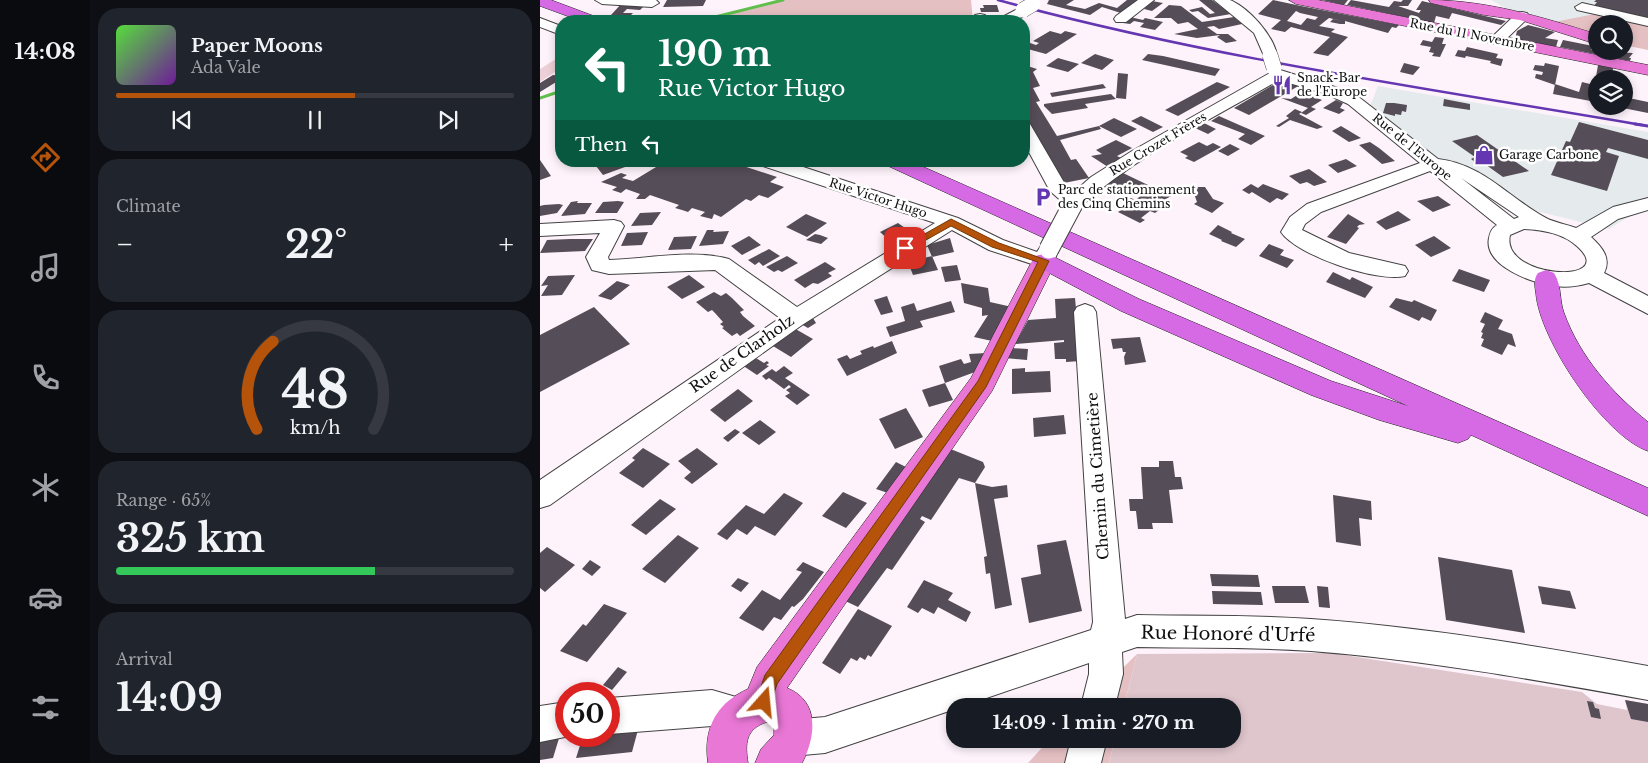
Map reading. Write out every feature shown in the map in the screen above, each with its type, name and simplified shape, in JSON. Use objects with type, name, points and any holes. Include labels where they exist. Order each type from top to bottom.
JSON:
[{"type":"highway","points":[[540,1],[578,15]]},
{"type":"highway","points":[[540,10],[555,16]]},
{"type":"highway","points":[[906,167],[1648,502]]},
{"type":"highway","points":[[938,167],[1648,482]]},
{"type":"highway","points":[[1046,255],[1130,305],[1321,388],[1389,412],[1568,466]]},
{"type":"highway","points":[[1546,278],[1551,310],[1575,361],[1596,391],[1648,439]]},
{"type":"main road","name":"Rue du 11 Novembre","points":[[1296,0],[1648,70]]},
{"type":"main road","points":[[1436,0],[1484,11],[1522,16],[1588,37]]},
{"type":"main road","points":[[728,763],[725,754],[725,744],[730,728],[752,708],[770,680],[982,384],[1046,255]]},
{"type":"main road","points":[[752,708],[774,702],[789,710],[794,728],[784,751]]},
{"type":"street","points":[[602,0],[653,1]]},
{"type":"street","points":[[1121,19],[1147,0]]},
{"type":"street","points":[[1220,0],[1254,28],[1263,38],[1274,66]]},
{"type":"street","points":[[642,15],[653,1]]},
{"type":"street","points":[[1012,15],[1030,4]]},
{"type":"street","points":[[1582,7],[1648,22]]},
{"type":"street","points":[[1497,40],[1522,16]]},
{"type":"street","points":[[540,22],[555,28]]},
{"type":"street","name":"Rue de l'Europe","points":[[1274,66],[1354,101],[1510,226]]},
{"type":"street","name":"Rue Crozet Frères","points":[[1046,255],[1074,202],[1098,181],[1274,66]]},
{"type":"street","points":[[1030,139],[1057,187],[1074,202]]},
{"type":"street","points":[[1397,271],[1374,269],[1304,242],[1290,232],[1297,221],[1314,208],[1433,164],[1444,164],[1463,169],[1541,224]]},
{"type":"street","name":"Rue Victor Hugo","points":[[784,167],[951,222],[996,245],[1046,255]]},
{"type":"street","points":[[1577,237],[1629,206],[1648,204]]},
{"type":"street","name":"Rue de Clarholz","points":[[540,496],[795,317],[875,266],[951,222]]},
{"type":"street","points":[[1521,223],[1541,224],[1564,230],[1588,244],[1598,261],[1596,269],[1591,275],[1579,279],[1564,280],[1546,278],[1530,272],[1505,256],[1498,247],[1498,238],[1501,231],[1510,226],[1521,223]]},
{"type":"street","points":[[540,230],[614,226],[596,258],[600,265],[609,267],[704,262],[721,264],[795,317]]},
{"type":"street","points":[[1591,275],[1648,306]]},
{"type":"street","name":"Chemin du Cimetière","points":[[1085,312],[1109,622],[1105,640],[1106,674],[1100,698]]},
{"type":"street","name":"Rue Honoré d'Urfé","points":[[784,751],[1105,640],[1137,631],[1310,635],[1412,646],[1553,666],[1648,683]]},
{"type":"street","points":[[620,715],[712,708],[752,708]]},
{"type":"street","points":[[540,724],[555,722]]},
{"type":"street","points":[[1083,763],[1087,748]]},
{"type":"shaded area","points":[[777,0],[971,0],[972,15],[726,15]]},
{"type":"shaded area","points":[[1491,0],[1648,0],[1648,50],[1633,46],[1633,15],[1588,15],[1588,33],[1511,11]]},
{"type":"shaded area","points":[[1600,13],[1609,15],[1590,15]]},
{"type":"shaded area","points":[[1588,15],[1588,33],[1554,22]]},
{"type":"shaded area","points":[[1633,21],[1648,24],[1648,50],[1633,47]]},
{"type":"shaded area","points":[[555,60],[555,72],[540,82],[540,69]]},
{"type":"shaded area","points":[[1378,86],[1648,132],[1648,209],[1641,209],[1609,229],[1532,210],[1467,168],[1435,158],[1370,106]]},
{"type":"shaded area","points":[[1331,653],[1582,692],[1597,704],[1627,710],[1625,700],[1648,704],[1648,763],[1109,763],[1113,748],[1241,748],[1241,698],[1126,698],[1137,654]]},
{"type":"shaded area","points":[[1137,654],[1126,698],[1092,698]]},
{"type":"shaded area","points":[[1042,748],[1113,748],[1109,763],[1028,763]]},
{"type":"building","points":[[667,0],[706,0],[703,6],[663,7]]},
{"type":"building","points":[[1049,0],[1074,0],[1066,5],[1085,9],[1099,3],[1117,8],[1127,0],[1143,0],[1124,14],[1102,7],[1090,15],[1047,4]]},
{"type":"building","points":[[1199,0],[1212,0],[1231,14],[1208,18],[1198,11],[1192,12],[1189,10],[1202,7],[1210,14],[1215,13]]},
{"type":"building","points":[[1273,0],[1399,25],[1396,28],[1392,27],[1388,33],[1345,21],[1345,24],[1330,22],[1333,19],[1343,21],[1329,18],[1319,26],[1335,29],[1331,32],[1348,37],[1328,56],[1313,53],[1330,37],[1291,27],[1285,32],[1271,29],[1281,20],[1258,14]],"holes":[[[1296,11],[1318,17],[1315,20],[1307,18],[1301,25],[1287,21]]]},
{"type":"building","points":[[1322,0],[1348,0],[1344,5]]},
{"type":"building","points":[[1351,0],[1389,7],[1394,1],[1412,0],[1408,6],[1398,6],[1419,13],[1421,10],[1416,10],[1422,1],[1506,21],[1501,25],[1452,13],[1449,19],[1436,16],[1434,23],[1347,5]]},
{"type":"building","points":[[1596,0],[1648,0],[1648,18],[1593,7],[1597,2],[1594,2]]},
{"type":"building","points":[[1152,1],[1163,3],[1152,11],[1144,9]]},
{"type":"building","points":[[622,3],[646,4],[640,10],[627,9],[623,13],[633,13],[631,15],[611,15]]},
{"type":"building","points":[[983,5],[997,5],[999,12],[981,12],[980,8],[984,8]]},
{"type":"building","points":[[1169,5],[1181,6],[1202,22],[1234,17],[1242,24],[1219,29],[1214,26],[1207,27],[1217,34],[1228,34],[1237,41],[1226,43],[1217,37],[1220,35],[1197,38],[1174,34],[1198,29],[1188,22],[1178,24],[1171,18],[1154,18]]},
{"type":"building","points":[[1130,17],[1163,22],[1155,30],[1140,27],[1144,23],[1134,21],[1130,24],[1123,23]]},
{"type":"building","points":[[1528,25],[1555,32],[1545,38],[1558,40],[1556,47],[1515,39],[1517,31]]},
{"type":"building","points":[[1050,31],[1061,34],[1065,31],[1077,34],[1046,54],[1030,50],[1030,43],[1036,45],[1039,43],[1033,41]]},
{"type":"building","points":[[1435,37],[1444,38],[1442,44],[1446,44],[1440,57],[1432,56],[1434,53],[1429,52],[1431,47],[1420,45],[1423,40],[1432,42]]},
{"type":"building","points":[[1563,40],[1588,45],[1588,53],[1560,47]]},
{"type":"building","points":[[1467,47],[1498,54],[1496,58],[1503,59],[1501,66],[1490,63],[1491,61],[1466,56],[1465,58],[1455,56],[1458,50],[1465,51]]},
{"type":"building","points":[[1095,54],[1114,60],[1102,70],[1081,63]]},
{"type":"building","points":[[1148,54],[1220,69],[1215,76],[1142,60]]},
{"type":"building","points":[[1058,58],[1079,64],[1068,72],[1046,66]]},
{"type":"building","points":[[1404,63],[1420,67],[1413,75],[1400,72]]},
{"type":"building","points":[[1545,63],[1559,66],[1555,85],[1535,78],[1536,74],[1542,75],[1543,72],[1533,70],[1535,65],[1544,66]]},
{"type":"building","points":[[1598,65],[1613,68],[1613,70],[1597,70]]},
{"type":"building","points":[[1030,67],[1037,69],[1033,72],[1040,86],[1033,88],[1040,101],[1036,102],[1057,136],[1099,126],[1101,129],[1060,140],[1071,160],[1076,159],[1089,178],[1064,183],[1030,124]]},
{"type":"building","points":[[1118,73],[1128,74],[1126,99],[1116,98]]},
{"type":"building","points":[[555,75],[555,83],[540,92],[540,83]]},
{"type":"building","points":[[1283,81],[1300,85],[1249,115],[1234,108],[1278,82]]},
{"type":"building","points":[[1217,82],[1230,87],[1178,116],[1165,110]]},
{"type":"building","points":[[1582,82],[1588,84],[1588,101],[1553,94],[1555,84],[1579,92]]},
{"type":"building","points":[[1103,84],[1106,88],[1052,97],[1050,93]]},
{"type":"building","points":[[1302,92],[1322,100],[1311,107],[1316,109],[1306,115],[1301,113],[1308,108],[1281,98],[1291,99]]},
{"type":"building","points":[[1111,94],[1116,99],[1085,104],[1088,108],[1052,114],[1044,106],[1044,104]]},
{"type":"building","points":[[1444,99],[1470,104],[1470,110],[1443,106]]},
{"type":"building","points":[[1633,99],[1648,102],[1648,113],[1633,110]]},
{"type":"building","points":[[1336,100],[1343,103],[1340,108],[1345,110],[1339,114],[1323,108]]},
{"type":"building","points":[[1386,103],[1407,105],[1406,112],[1402,111],[1401,115],[1395,114],[1395,116],[1383,113]]},
{"type":"building","points":[[1295,109],[1302,112],[1299,114],[1323,127],[1317,129],[1290,120],[1279,127],[1276,126],[1289,118],[1286,116]]},
{"type":"building","points":[[1141,116],[1163,127],[1153,132],[1131,121]]},
{"type":"building","points":[[1219,116],[1265,136],[1251,145],[1238,139],[1245,134],[1211,121]]},
{"type":"building","points":[[1114,118],[1137,129],[1121,137],[1099,126]]},
{"type":"building","points":[[1202,122],[1216,129],[1208,134],[1193,127]]},
{"type":"building","points":[[1579,122],[1648,140],[1648,159],[1608,148],[1606,152],[1619,156],[1607,191],[1551,175],[1566,141],[1570,142]]},
{"type":"building","points":[[1341,126],[1361,138],[1349,142],[1332,131]]},
{"type":"building","points":[[1477,135],[1529,171],[1503,177],[1482,162],[1475,162],[1471,159],[1475,157],[1452,141]]},
{"type":"building","points":[[1116,140],[1132,148],[1117,156],[1123,159],[1108,167],[1091,156],[1102,154],[1096,150]]},
{"type":"building","points":[[1199,142],[1207,146],[1213,143],[1221,147],[1194,162],[1185,158],[1188,156],[1180,152]]},
{"type":"building","points":[[1370,142],[1395,161],[1382,164],[1359,145]]},
{"type":"building","points":[[1230,144],[1240,149],[1228,156],[1218,151]]},
{"type":"building","points":[[1346,159],[1357,166],[1338,173],[1328,165]]},
{"type":"building","points":[[540,160],[551,176],[540,180]]},
{"type":"building","points":[[597,167],[625,167],[603,175]]},
{"type":"building","points":[[656,167],[746,167],[777,177],[770,182],[784,187],[768,198],[759,195],[751,201],[746,199],[721,217],[714,214],[712,219],[700,216],[705,212],[692,208],[688,212],[675,208],[679,205],[650,195],[645,199],[636,199],[640,194],[626,189],[621,193],[612,190],[617,187],[601,182],[621,173],[627,175],[622,178],[633,181]]},
{"type":"building","points":[[1309,169],[1327,182],[1314,186],[1307,182],[1300,184],[1289,176]]},
{"type":"building","points":[[1123,173],[1171,196],[1163,201],[1168,203],[1155,213],[1150,211],[1141,218],[1145,220],[1140,223],[1118,212],[1130,204],[1125,201],[1131,198],[1135,200],[1145,193],[1137,189],[1127,194],[1102,186]]},
{"type":"building","points":[[1251,184],[1258,188],[1263,184],[1289,194],[1282,200],[1277,198],[1270,203],[1252,192],[1249,194],[1242,190]]},
{"type":"building","points":[[1196,187],[1205,187],[1213,199],[1224,203],[1212,213],[1194,204],[1197,202],[1193,191],[1197,191]]},
{"type":"building","points":[[1438,196],[1451,205],[1433,212],[1417,201]]},
{"type":"building","points":[[578,201],[577,203],[592,203],[585,214],[561,216],[571,202]]},
{"type":"building","points":[[603,202],[624,202],[617,213],[595,213]]},
{"type":"building","points":[[563,205],[557,213],[540,216],[540,206]]},
{"type":"building","points":[[1398,211],[1411,220],[1386,230],[1376,222]]},
{"type":"building","points":[[661,212],[652,225],[631,226],[640,213]]},
{"type":"building","points":[[806,214],[827,223],[807,237],[786,227]]},
{"type":"building","points":[[1348,214],[1365,224],[1357,227],[1359,228],[1346,244],[1327,237]]},
{"type":"building","points":[[898,223],[905,228],[889,240],[880,232]]},
{"type":"building","points":[[1218,225],[1245,239],[1236,247],[1221,241],[1209,234]]},
{"type":"building","points":[[707,230],[714,230],[713,232],[729,231],[723,244],[699,246]]},
{"type":"building","points":[[648,232],[642,245],[621,246],[627,233]]},
{"type":"building","points":[[815,234],[828,238],[821,244],[806,240]]},
{"type":"building","points":[[697,236],[691,249],[668,250],[674,237]]},
{"type":"building","points":[[749,236],[761,245],[742,255],[731,246]]},
{"type":"building","points":[[1434,236],[1451,248],[1431,257],[1415,245]]},
{"type":"building","points":[[950,238],[954,252],[932,257],[927,245]]},
{"type":"building","points":[[593,239],[585,251],[540,253],[547,240]]},
{"type":"building","points":[[1269,244],[1284,250],[1280,255],[1294,260],[1287,268],[1259,256]]},
{"type":"building","points":[[769,249],[780,256],[763,266],[759,262],[755,265],[748,260]]},
{"type":"building","points":[[787,256],[798,263],[782,272],[778,270],[774,272],[766,267]]},
{"type":"building","points":[[932,256],[938,270],[913,275],[908,262]]},
{"type":"building","points":[[825,262],[836,269],[828,273],[832,276],[818,284],[813,283],[805,288],[794,280]]},
{"type":"building","points":[[957,265],[961,280],[945,282],[941,267]]},
{"type":"building","points":[[1459,269],[1490,280],[1484,292],[1452,281]]},
{"type":"building","points":[[1333,272],[1350,280],[1352,277],[1373,287],[1365,298],[1326,282]]},
{"type":"building","points":[[575,275],[562,295],[541,296],[548,285],[541,286],[548,276]]},
{"type":"building","points":[[689,275],[705,287],[682,299],[667,287]]},
{"type":"building","points":[[617,281],[630,285],[611,300],[598,296]]},
{"type":"building","points":[[961,283],[988,288],[990,302],[1012,307],[992,341],[974,337],[988,315],[982,316],[982,308],[964,303]]},
{"type":"building","points":[[714,292],[721,296],[726,293],[744,310],[740,312],[743,316],[755,326],[740,336],[737,333],[732,336],[722,328],[724,327],[720,324],[723,322],[712,310],[708,312],[696,302]]},
{"type":"building","points":[[887,296],[893,312],[881,315],[874,300]]},
{"type":"building","points":[[1075,298],[1081,361],[1066,362],[1066,359],[1055,359],[1054,343],[1064,342],[1064,340],[1015,344],[1028,320],[1056,318],[1055,299]]},
{"type":"building","points":[[1396,298],[1412,302],[1414,300],[1437,310],[1431,321],[1422,317],[1419,321],[1389,307]]},
{"type":"building","points":[[951,301],[955,312],[920,321],[923,327],[890,337],[886,327],[905,321],[901,307],[914,303],[917,311]]},
{"type":"building","points":[[594,307],[630,344],[540,392],[540,335]]},
{"type":"building","points":[[1485,312],[1503,320],[1498,329],[1512,334],[1516,347],[1508,344],[1502,355],[1481,346],[1484,339],[1481,338],[1483,333],[1481,332],[1485,324],[1480,322]]},
{"type":"building","points":[[811,315],[816,323],[808,328],[799,323]]},
{"type":"building","points":[[792,327],[813,339],[791,357],[768,343]]},
{"type":"building","points":[[1140,337],[1146,362],[1125,365],[1124,357],[1126,352],[1123,352],[1122,348],[1113,349],[1111,339]]},
{"type":"building","points":[[892,341],[897,353],[847,376],[837,359],[847,355],[850,359],[862,354],[860,351]]},
{"type":"building","points":[[1011,348],[1028,349],[1027,360],[1005,358]]},
{"type":"building","points":[[986,353],[975,372],[945,383],[939,366],[961,359],[964,364],[971,362],[969,354]]},
{"type":"building","points":[[751,355],[764,363],[767,361],[769,363],[766,365],[769,366],[757,375],[739,363]]},
{"type":"building","points":[[784,366],[793,373],[785,378],[810,395],[797,405],[785,396],[790,393],[786,390],[791,387],[789,385],[784,389],[769,378],[766,380],[762,376],[772,369],[776,372]]},
{"type":"building","points":[[1025,368],[1025,372],[1050,371],[1051,392],[1012,394],[1012,369]]},
{"type":"building","points":[[945,383],[953,400],[929,407],[922,390]]},
{"type":"building","points":[[738,389],[753,401],[725,422],[710,410]]},
{"type":"building","points":[[906,408],[923,437],[895,449],[879,419]]},
{"type":"building","points":[[1064,415],[1066,434],[1034,437],[1033,418]]},
{"type":"building","points":[[760,420],[776,432],[759,445],[742,433]]},
{"type":"building","points":[[735,429],[740,432],[728,442],[723,438]]},
{"type":"building","points":[[643,448],[670,464],[643,488],[619,473],[635,460],[632,458]]},
{"type":"building","points":[[697,448],[718,464],[692,484],[684,478],[691,472],[678,461]]},
{"type":"building","points":[[948,448],[983,462],[985,467],[975,483],[959,478],[931,520],[922,516],[920,519],[925,522],[892,570],[887,568],[858,607],[841,599]]},
{"type":"building","points":[[1159,461],[1173,461],[1175,477],[1181,477],[1183,489],[1169,490],[1173,523],[1152,523],[1153,529],[1138,529],[1136,511],[1130,511],[1129,499],[1143,499],[1141,467],[1159,467]]},
{"type":"building","points":[[896,462],[906,467],[888,493],[876,489]]},
{"type":"building","points":[[975,483],[992,487],[1007,485],[1008,497],[994,499],[1012,605],[995,609],[990,573],[986,574],[984,557],[987,556]]},
{"type":"building","points":[[843,492],[867,503],[846,528],[822,516]]},
{"type":"building","points":[[784,493],[803,503],[775,536],[755,526],[747,535],[737,529],[727,540],[717,534],[746,505],[764,514]]},
{"type":"building","points":[[1333,495],[1371,501],[1372,520],[1359,518],[1361,546],[1336,542]]},
{"type":"building","points":[[660,499],[676,509],[646,535],[631,525]]},
{"type":"building","points":[[678,535],[699,548],[665,583],[642,569]]},
{"type":"building","points":[[1066,540],[1082,611],[1029,623],[1021,578],[1041,574],[1037,545]]},
{"type":"building","points":[[547,547],[575,565],[545,592],[540,588],[540,553]]},
{"type":"building","points":[[1438,557],[1512,570],[1525,633],[1446,620]]},
{"type":"building","points":[[590,560],[601,567],[592,576],[582,569]]},
{"type":"building","points":[[803,562],[824,572],[803,599],[794,607],[792,606],[781,620],[774,617],[763,631],[739,618],[762,590],[780,600],[802,572],[796,570]]},
{"type":"building","points":[[1210,574],[1258,575],[1260,587],[1212,586]]},
{"type":"building","points":[[738,578],[749,583],[741,592],[731,586]]},
{"type":"building","points":[[924,580],[953,593],[948,600],[971,612],[966,622],[938,607],[934,614],[922,608],[918,613],[907,607]]},
{"type":"building","points":[[1272,586],[1305,586],[1309,603],[1275,603]]},
{"type":"building","points":[[1317,586],[1328,587],[1330,608],[1319,607]]},
{"type":"building","points":[[1538,586],[1570,591],[1576,609],[1542,604]]},
{"type":"building","points":[[1212,591],[1261,592],[1263,605],[1213,604]]},
{"type":"building","points":[[604,604],[627,613],[587,662],[560,651],[583,624],[586,626]]},
{"type":"building","points":[[858,609],[892,626],[871,657],[868,655],[865,660],[860,657],[857,661],[851,658],[840,674],[822,663]]},
{"type":"building","points":[[618,667],[627,672],[619,682],[606,682]]},
{"type":"building","points":[[1625,700],[1648,704],[1648,722],[1631,719]]},
{"type":"building","points":[[1587,701],[1593,702],[1595,708],[1599,709],[1601,719],[1591,717]]},
{"type":"building","points":[[639,726],[632,752],[576,758],[580,747],[620,747],[620,728]]},
{"type":"building","points":[[555,736],[556,747],[553,758],[540,760],[540,740]]},
{"type":"waterway","points":[[723,15],[783,0]]},
{"type":"waterway","points":[[540,98],[555,93]]},
{"type":"railway","points":[[998,0],[1078,21],[1238,55],[1642,125]]},
{"type":"railway","points":[[1635,124],[1648,126]]},
{"type":"place","name":"Snack-Bar de l'Europe","points":[[1282,85]]},
{"type":"place","name":"Garage Carbone","points":[[1484,155]]},
{"type":"place","name":"Parc de stationnement des Cinq Chemins","points":[[1043,197]]},
{"type":"route","points":[[764,702],[770,680],[982,384],[1044,261],[996,245],[951,222],[905,248]]}]
